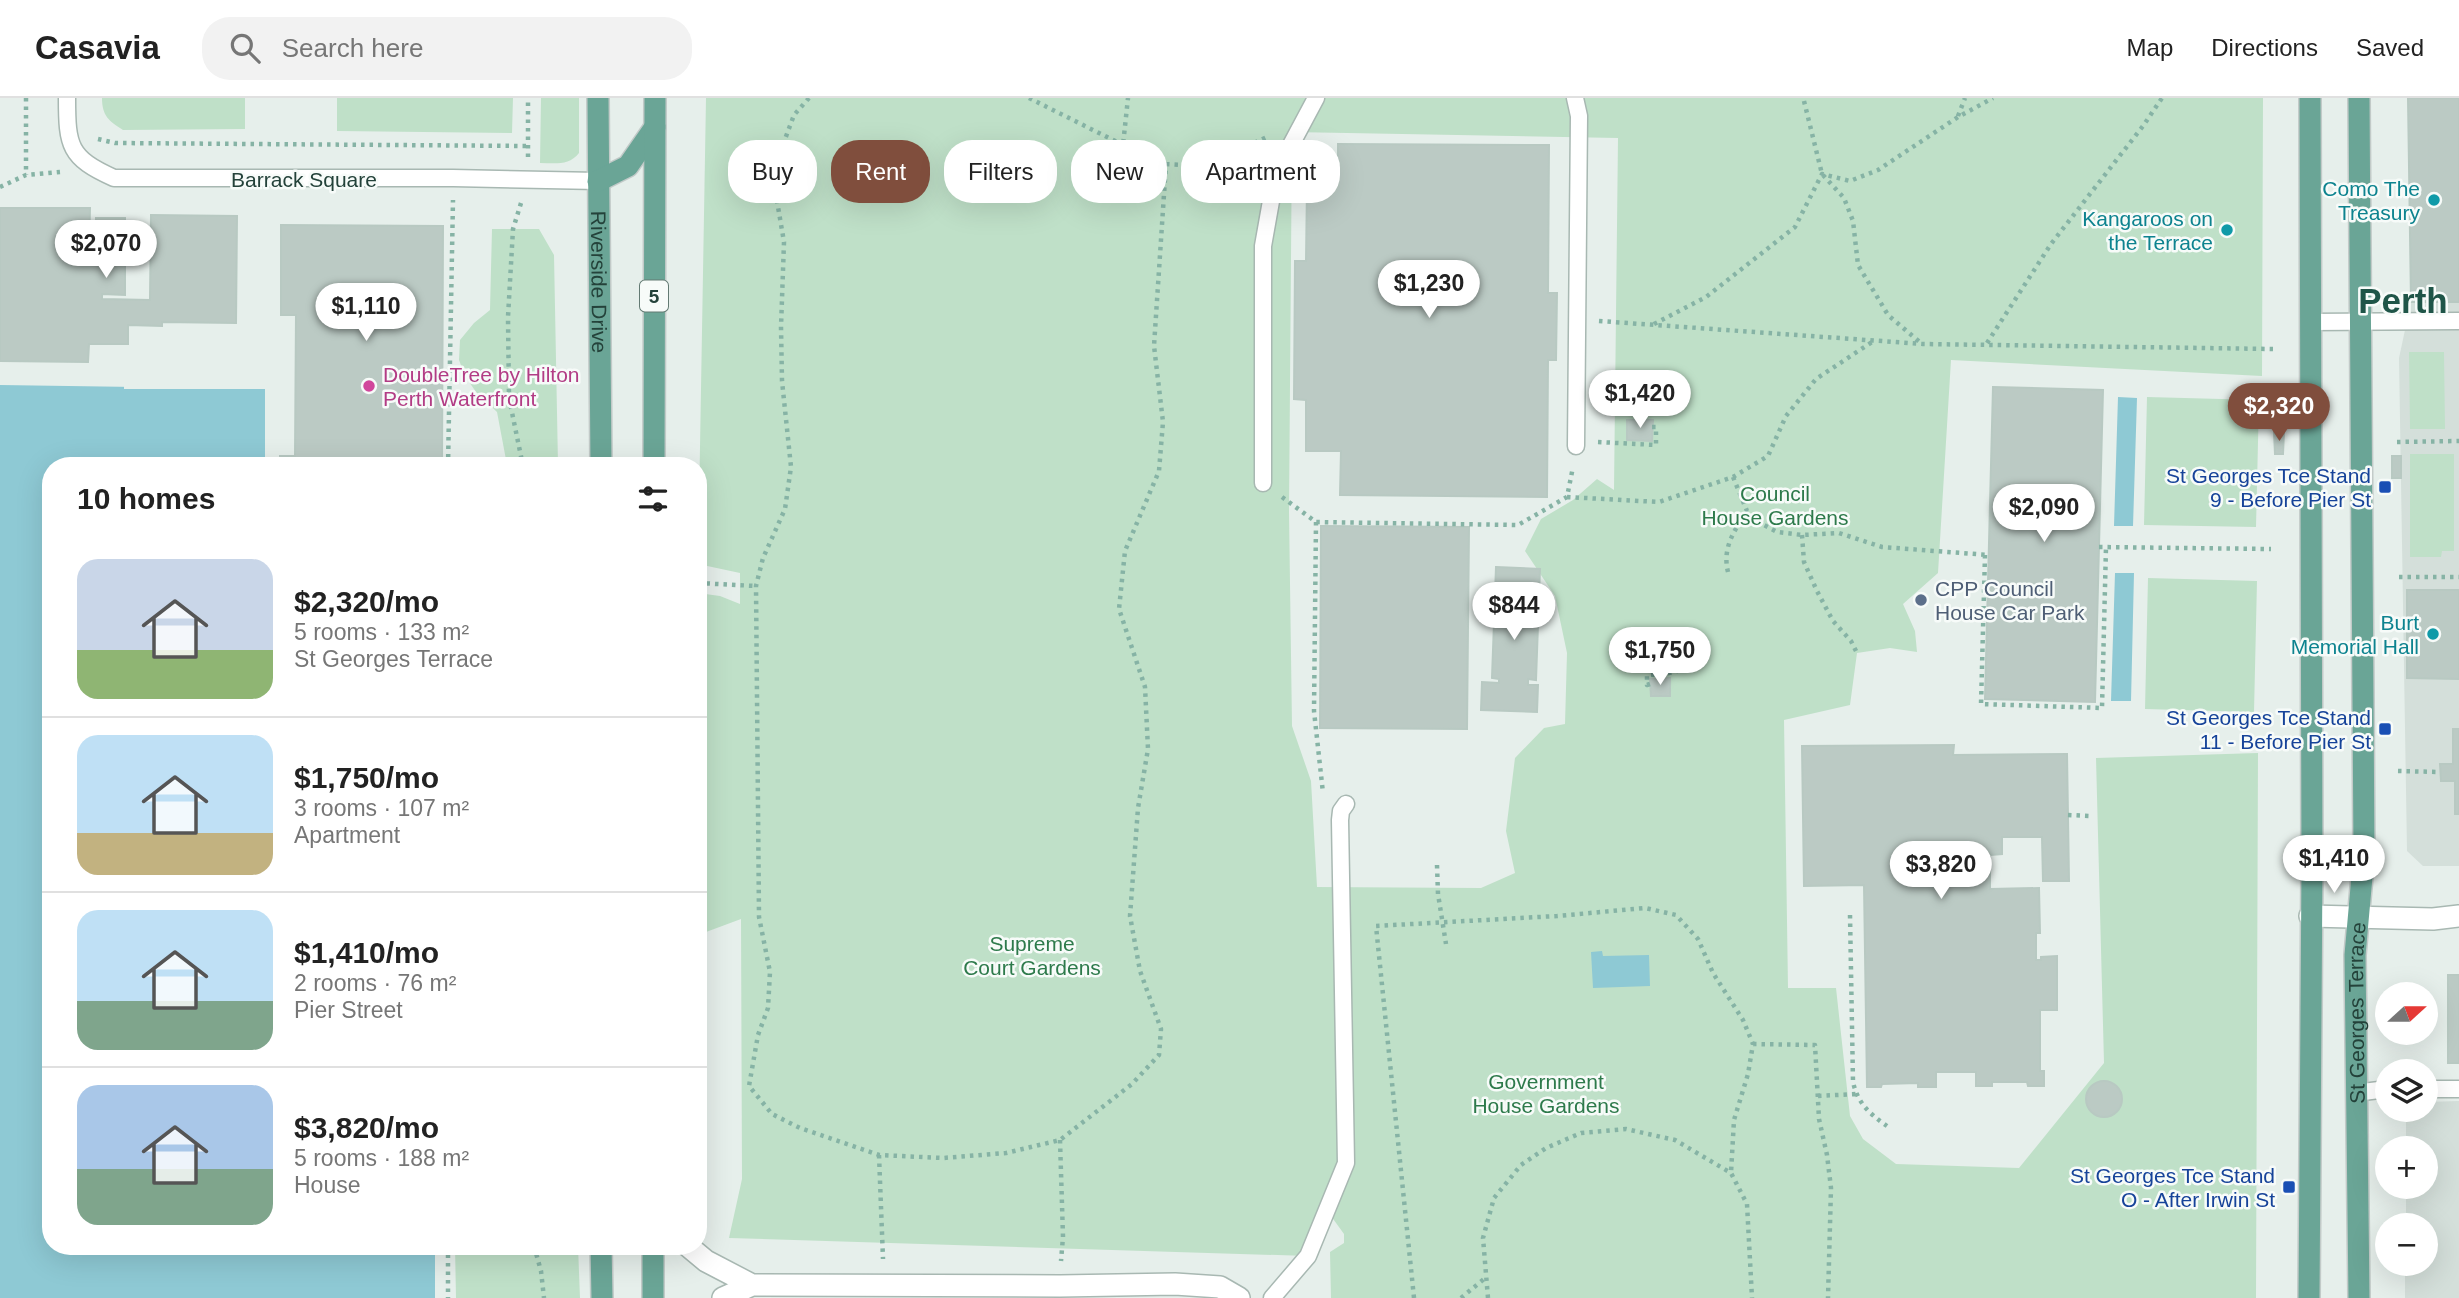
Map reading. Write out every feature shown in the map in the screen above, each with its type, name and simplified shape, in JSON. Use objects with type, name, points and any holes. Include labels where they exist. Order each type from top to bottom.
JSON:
[{"type":"main road","name":"Riverside Drive","points":[[598,98],[601,457]]},
{"type":"main road","name":"5","points":[[654,457],[655,98]]},
{"type":"main road","points":[[2309,1298],[2312,867],[2310,98]]},
{"type":"main road","name":"St Georges Terrace","points":[[2359,98],[2364,854],[2355,955],[2359,1298]]},
{"type":"main road","points":[[598,181],[628,166],[654,127]]},
{"type":"main road","points":[[601,1255],[602,1298]]},
{"type":"main road","points":[[653,1255],[653,1298]]},
{"type":"street","points":[[2310,916],[2433,919],[2459,916]]},
{"type":"street","points":[[699,1255],[752,1285]]},
{"type":"street","points":[[723,1298],[752,1285],[885,1284],[1060,1292],[1175,1284],[1220,1287],[1239,1298]]},
{"type":"lane","points":[[67,98],[67,124],[72,146],[82,162]]},
{"type":"lane","points":[[1263,483],[1264,246],[1276,173],[1316,98]]},
{"type":"lane","points":[[1575,98],[1579,116],[1576,443]]},
{"type":"lane","name":"Barrack Square","points":[[82,162],[114,178],[453,178],[598,181]]},
{"type":"lane","points":[[2310,322],[2459,321]]},
{"type":"lane","points":[[1272,1298],[1308,1256],[1346,1163],[1340,820],[1341,811],[1346,804]]},
{"type":"lane","points":[[2438,1088],[2459,1089]]},
{"type":"lane","points":[[2355,1093],[2375,1090]]},
{"type":"path","points":[[26,98],[26,176]]},
{"type":"path","points":[[809,98],[794,115],[778,158],[777,201],[784,242],[782,381],[791,467],[785,509],[763,558],[756,586],[759,917],[771,972],[768,1008],[758,1035],[749,1086],[772,1114],[800,1128],[879,1155],[943,1158],[1006,1153],[1060,1140],[1132,1084],[1159,1055],[1161,1029],[1140,971],[1130,916],[1138,808],[1148,748],[1145,687],[1119,609],[1125,551],[1159,471],[1163,422],[1154,346],[1163,203]]},
{"type":"path","points":[[1030,98],[1114,140]]},
{"type":"path","points":[[1124,140],[1128,98]]},
{"type":"path","points":[[1958,117],[1965,98]]},
{"type":"path","points":[[1822,174],[1850,181],[1878,170],[1958,117],[1993,98]]},
{"type":"path","points":[[1987,344],[2051,244],[2162,98]]},
{"type":"path","points":[[1804,101],[1822,174],[1844,198],[1853,221],[1858,265],[1888,315],[1923,344]]},
{"type":"path","points":[[1167,164],[1204,166],[1304,120]]},
{"type":"path","points":[[97,139],[115,144],[528,146]]},
{"type":"path","points":[[448,457],[453,147]]},
{"type":"path","points":[[0,187],[26,176],[61,172],[82,162]]},
{"type":"path","points":[[1653,325],[1706,297],[1795,227],[1822,174]]},
{"type":"path","points":[[513,229],[508,317],[509,398],[521,457]]},
{"type":"path","points":[[1577,319],[1923,344],[2273,348]]},
{"type":"path","points":[[1263,483],[1316,522],[1518,525],[1567,497],[1659,502],[1733,477],[1768,456],[1786,416],[1816,379],[1874,341]]},
{"type":"path","points":[[1567,497],[1576,443],[1656,445],[1656,427],[1652,427]]},
{"type":"path","points":[[2397,442],[2459,441]]},
{"type":"path","points":[[1733,477],[1747,512],[1777,532],[1802,535],[1839,533],[1882,547],[1987,555],[1981,704],[2102,708],[2106,547]]},
{"type":"path","points":[[1728,572],[1727,546],[1747,512]]},
{"type":"path","points":[[1314,711],[1316,522]]},
{"type":"path","points":[[1802,535],[1804,562],[1817,591],[1833,621],[1851,641],[1857,653]]},
{"type":"path","points":[[2099,547],[2270,549]]},
{"type":"path","points":[[2399,577],[2459,577]]},
{"type":"path","points":[[707,583],[756,586]]},
{"type":"path","points":[[1650,684],[1647,685],[1647,675],[1674,674],[1706,655]]},
{"type":"path","points":[[2398,771],[2440,772]]},
{"type":"path","points":[[2068,815],[2091,816]]},
{"type":"path","points":[[1437,865],[1438,894],[1446,944]]},
{"type":"path","points":[[1414,1298],[1377,926],[1645,908],[1676,915],[1698,939],[1713,973],[1743,1020],[1753,1044],[1748,1074],[1734,1120],[1731,1173],[1747,1204],[1752,1298]]},
{"type":"path","points":[[1850,915],[1853,1082],[1856,1094],[1868,1113],[1887,1126]]},
{"type":"path","points":[[1753,1044],[1815,1045],[1819,1119],[1831,1188],[1828,1298]]},
{"type":"path","points":[[1818,1096],[1856,1094]]},
{"type":"path","points":[[1489,1298],[1483,1238],[1494,1198],[1521,1165],[1546,1148],[1581,1133],[1626,1129],[1675,1140],[1731,1173]]},
{"type":"path","points":[[1060,1140],[1063,1237],[1060,1292]]},
{"type":"path","points":[[879,1155],[885,1284]]},
{"type":"path","points":[[448,1255],[448,1298]]},
{"type":"path","points":[[537,1255],[544,1298]]},
{"type":"path","points":[[1461,1298],[1485,1279]]},
{"type":"shaded area","points":[[2408,98],[2459,98],[2459,866],[2423,866],[2407,851],[2399,358],[2411,302]]},
{"type":"shaded area","points":[[2459,1101],[2459,1298],[2405,1298],[2405,1276],[2438,1276],[2438,1213],[2406,1213],[2406,1199],[2438,1199],[2438,1136],[2406,1136],[2406,1122],[2438,1122],[2438,1102]]},
{"type":"green space","points":[[102,98],[245,98],[245,129],[123,130],[107,117]]},
{"type":"green space","points":[[337,98],[513,98],[512,133],[337,131]]},
{"type":"green space","points":[[541,98],[579,98],[579,153],[571,160],[540,163]]},
{"type":"green space","points":[[706,98],[2263,98],[2262,376],[1951,360],[1938,573],[1903,604],[1915,631],[1917,652],[1890,648],[1857,653],[1850,705],[1784,720],[1788,988],[1836,988],[1850,1116],[1863,1139],[1896,1164],[2019,1168],[2104,1063],[2096,758],[2258,753],[2256,1298],[1331,1298],[1330,1252],[1344,1243],[1344,1234],[1331,1216],[1308,1256],[729,1238],[742,1179],[741,919],[707,932],[707,594],[740,604],[740,573],[707,566],[707,457],[700,457]],"holes":[[[1292,132],[1618,138],[1614,490],[1597,479],[1573,500],[1541,519],[1525,551],[1555,596],[1567,653],[1565,724],[1544,728],[1515,758],[1506,831],[1515,873],[1481,888],[1317,887],[1311,781],[1292,726],[1289,512],[1291,203],[1181,203],[1181,140],[1292,140]]]},
{"type":"green space","points":[[492,229],[539,229],[554,255],[558,457],[505,457],[497,412],[476,392],[465,376],[459,360],[460,340],[474,323],[490,310]]},
{"type":"green space","points":[[2409,352],[2444,352],[2445,429],[2410,429]]},
{"type":"green space","points":[[2147,397],[2259,400],[2256,527],[2144,525]]},
{"type":"green space","points":[[2410,454],[2454,454],[2454,551],[2442,551],[2441,557],[2410,557]]},
{"type":"green space","points":[[2148,578],[2257,581],[2254,712],[2145,709]]},
{"type":"green space","points":[[455,1255],[578,1255],[580,1298],[456,1298]]},
{"type":"water","points":[[0,385],[265,389],[265,457],[42,457],[42,1255],[435,1255],[435,1298],[0,1298]]},
{"type":"water","points":[[2118,397],[2137,398],[2133,526],[2114,526]]},
{"type":"water","points":[[2115,573],[2134,573],[2131,701],[2111,701]]},
{"type":"water","points":[[1602,951],[1603,956],[1649,955],[1650,986],[1593,988],[1591,952]]},
{"type":"pier","points":[[124,384],[265,386],[265,389],[124,389]]},
{"type":"building","name":"Como The Treasury","points":[[2408,98],[2459,98],[2459,302],[2411,302]]},
{"type":"building","points":[[1340,144],[1549,145],[1548,293],[1557,293],[1556,360],[1548,360],[1547,497],[1340,495],[1341,451],[1306,451],[1306,400],[1294,399],[1295,261],[1306,261],[1307,203],[1340,203]]},
{"type":"building","points":[[0,208],[90,208],[89,251],[95,251],[96,218],[125,218],[125,254],[103,253],[102,260],[125,260],[125,295],[102,294],[102,299],[150,300],[151,215],[237,216],[236,323],[162,322],[162,326],[128,325],[128,344],[89,344],[88,362],[0,361]]},
{"type":"building","name":"DoubleTree by Hilton Perth Waterfront","points":[[281,225],[443,226],[442,457],[280,457],[295,456],[296,315],[281,315]]},
{"type":"building","points":[[1993,387],[2103,390],[2095,702],[1985,699]]},
{"type":"building","points":[[1627,420],[1653,420],[1652,441],[1627,440]]},
{"type":"building","points":[[2274,432],[2284,432],[2283,454],[2275,454]]},
{"type":"building","points":[[2392,456],[2401,456],[2401,478],[2392,478]]},
{"type":"building","points":[[1321,526],[1469,527],[1467,729],[1320,728]]},
{"type":"building","points":[[1496,567],[1540,569],[1536,680],[1528,679],[1528,685],[1538,685],[1537,712],[1481,710],[1482,682],[1499,683],[1499,679],[1492,678]]},
{"type":"building","name":"Burt Memorial Hall","points":[[2407,590],[2459,590],[2459,679],[2407,678]]},
{"type":"building","points":[[1670,678],[1670,696],[1651,696],[1650,679]]},
{"type":"building","points":[[2453,729],[2459,729],[2459,814],[2455,814],[2455,781],[2441,781],[2440,764],[2453,764]]},
{"type":"building","points":[[1954,745],[1953,755],[2067,754],[2069,881],[2043,881],[2042,837],[2002,837],[2002,854],[1990,855],[1990,889],[2039,888],[2040,933],[2036,933],[2036,960],[2057,956],[2057,1010],[2040,1010],[2040,1071],[2044,1071],[2044,1086],[2028,1086],[2027,1082],[1992,1082],[1992,1086],[1976,1086],[1976,1072],[1936,1072],[1936,1087],[1918,1087],[1918,1083],[1867,1087],[1864,885],[1804,886],[1802,746]]},
{"type":"building","points":[[2448,975],[2459,975],[2459,1063],[2448,1063]]},
{"type":"building","points":[[2104,1081],[2117,1086],[2122,1099],[2117,1112],[2104,1117],[2091,1112],[2086,1099],[2091,1086]]},
{"type":"place","name":"Como The Treasury","points":[[2434,200]]},
{"type":"place","name":"Kangaroos on the Terrace","points":[[2227,230]]},
{"type":"place","name":"DoubleTree by Hilton Perth Waterfront","points":[[369,386]]},
{"type":"place","name":"St Georges Tce Stand 9 - Before Pier St","points":[[2385,487]]},
{"type":"place","name":"CPP Council House Car Park","points":[[1921,600]]},
{"type":"place","name":"Burt Memorial Hall","points":[[2433,634]]},
{"type":"place","name":"St Georges Tce Stand 11 - Before Pier St","points":[[2385,729]]},
{"type":"place","name":"St Georges Tce Stand O - After Irwin St","points":[[2289,1187]]},
{"type":"district","name":"Perth","points":[[2403,300]]},
{"type":"park label","name":"Council House Gardens","points":[[1775,505]]},
{"type":"park label","name":"Supreme Court Gardens","points":[[1032,955]]},
{"type":"park label","name":"Government House Gardens","points":[[1546,1093]]}]
